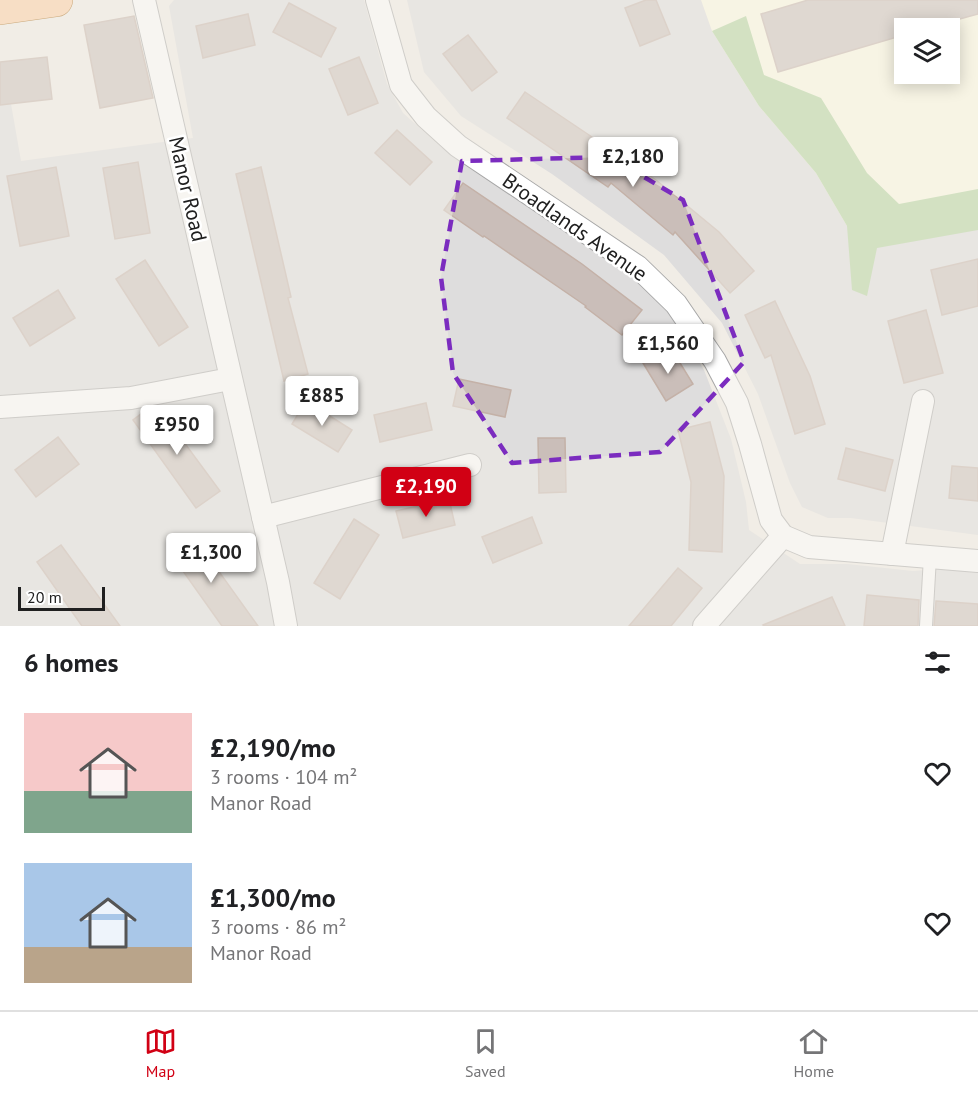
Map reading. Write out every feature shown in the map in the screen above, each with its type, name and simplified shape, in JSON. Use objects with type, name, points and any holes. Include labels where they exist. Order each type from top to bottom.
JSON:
[{"type":"main road","points":[[0,8],[56,0]]},
{"type":"street","name":"Manor Road","points":[[144,0],[286,626]]},
{"type":"street","name":"Broadlands Avenue","points":[[377,0],[400,85],[426,117],[458,146],[638,267],[676,304],[715,362],[737,403],[771,520],[783,536]]},
{"type":"street","points":[[0,407],[131,398],[230,379]]},
{"type":"street","points":[[892,554],[923,401]]},
{"type":"street","points":[[263,517],[470,465]]},
{"type":"street","points":[[704,626],[783,536],[809,548],[978,561]]},
{"type":"lane","points":[[926,626],[930,557]]},
{"type":"highlighted area","points":[[610,157],[683,200],[744,362],[660,452],[512,463],[453,373],[441,277],[462,161]]},
{"type":"shaded area","points":[[174,0],[364,0],[387,84],[403,113],[441,147],[624,270],[667,310],[704,370],[731,439],[746,502],[749,530],[800,564],[847,564],[913,571],[939,569],[978,572],[978,626],[0,626],[0,105],[11,104],[21,161],[193,138],[169,6]]},
{"type":"shaded area","points":[[407,0],[978,0],[978,535],[851,518],[828,518],[802,507],[790,483],[758,394],[722,323],[664,255],[552,174],[461,116],[424,72]]},
{"type":"shaded area","points":[[701,0],[978,0],[978,230],[847,226],[816,173],[759,106],[712,31]]},
{"type":"green space","points":[[746,16],[764,75],[821,98],[867,173],[899,204],[978,189],[978,230],[877,248],[867,296],[852,290],[847,226],[816,173],[759,106],[712,31]]},
{"type":"building","points":[[646,0],[656,0],[670,34],[640,46],[625,8]]},
{"type":"building","points":[[808,0],[978,0],[978,14],[960,19],[894,18],[894,38],[778,72],[761,14]]},
{"type":"building","points":[[289,3],[336,28],[321,57],[273,32]]},
{"type":"building","points":[[248,14],[255,45],[203,58],[196,26]]},
{"type":"building","points":[[134,16],[153,98],[100,108],[84,25]]},
{"type":"building","points":[[468,35],[497,72],[472,91],[443,54]]},
{"type":"building","points":[[47,57],[52,99],[0,105],[0,62]]},
{"type":"building","points":[[359,57],[378,103],[348,115],[329,69]]},
{"type":"building","points":[[525,92],[656,180],[719,232],[754,271],[730,293],[675,232],[673,235],[611,183],[608,187],[507,118]]},
{"type":"building","points":[[397,130],[432,162],[410,185],[375,153]]},
{"type":"building","points":[[138,162],[150,233],[115,239],[103,168]]},
{"type":"building","points":[[56,167],[69,236],[20,246],[7,176]]},
{"type":"building","points":[[261,167],[291,297],[288,298],[308,374],[284,381],[236,174]]},
{"type":"building","points":[[463,183],[582,264],[642,310],[622,335],[586,306],[444,210]]},
{"type":"building","points":[[978,259],[978,306],[942,315],[931,270]]},
{"type":"building","points":[[145,260],[188,327],[159,346],[116,279]]},
{"type":"building","points":[[58,290],[75,318],[30,346],[13,318]]},
{"type":"building","points":[[775,301],[810,376],[825,424],[795,434],[771,355],[765,358],[745,315]]},
{"type":"building","points":[[926,310],[943,373],[904,383],[888,321]]},
{"type":"building","points":[[672,350],[693,384],[666,401],[643,363]]},
{"type":"building","points":[[459,379],[511,390],[505,417],[453,406]]},
{"type":"building","points":[[306,401],[352,430],[338,452],[292,424]]},
{"type":"building","points":[[426,403],[432,430],[380,442],[374,415]]},
{"type":"building","points":[[158,407],[220,491],[196,508],[133,420],[149,408]]},
{"type":"building","points":[[710,422],[724,476],[722,552],[689,550],[691,482],[678,430]]},
{"type":"building","points":[[58,437],[79,464],[36,497],[15,470]]},
{"type":"building","points":[[538,438],[565,438],[566,492],[539,493]]},
{"type":"building","points":[[846,448],[893,460],[885,491],[838,479]]},
{"type":"building","points":[[952,466],[978,468],[978,501],[949,498]]},
{"type":"building","points":[[449,499],[455,525],[403,538],[396,511]]},
{"type":"building","points":[[532,517],[542,543],[493,563],[482,537]]},
{"type":"building","points":[[354,519],[379,535],[340,599],[314,583]]},
{"type":"building","points":[[192,534],[258,626],[222,626],[168,550]]},
{"type":"building","points":[[61,545],[120,626],[82,626],[37,562]]},
{"type":"building","points":[[678,568],[702,588],[671,626],[629,626]]},
{"type":"building","points":[[867,595],[919,600],[918,626],[864,626]]},
{"type":"building","points":[[832,597],[845,626],[763,625]]},
{"type":"building","points":[[936,601],[978,604],[978,626],[934,626]]}]
